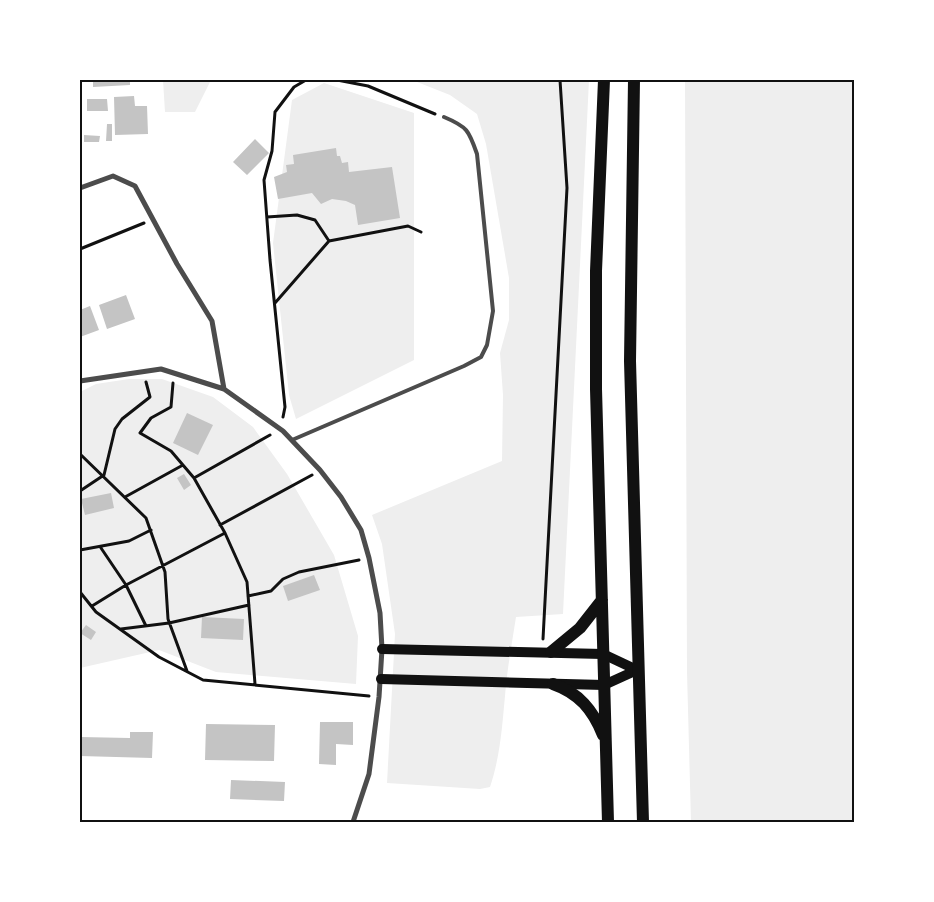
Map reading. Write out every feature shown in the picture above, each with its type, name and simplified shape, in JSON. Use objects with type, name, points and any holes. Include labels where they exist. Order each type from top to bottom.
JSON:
[{"type":"main road","points":[[604,80],[596,271],[608,822]]},
{"type":"main road","points":[[634,80],[630,361],[642,822]]},
{"type":"main road","points":[[547,652],[580,628],[602,600]]},
{"type":"main road","points":[[382,649],[603,654],[637,670]]},
{"type":"main road","points":[[380,679],[604,685],[637,670]]},
{"type":"main road","points":[[553,684],[574,693],[583,701],[596,721],[605,741]]},
{"type":"street","points":[[80,188],[114,176],[135,186],[176,264],[212,321],[224,389]]},
{"type":"street","points":[[80,380],[162,369],[224,389],[280,429],[292,440],[320,470],[361,530],[370,558],[380,613],[382,649],[379,697],[369,774],[353,822]]},
{"type":"lane","points":[[292,440],[464,366],[481,357],[487,345],[493,311],[477,154],[469,131],[461,124],[444,117]]},
{"type":"path","points":[[194,478],[280,429],[286,407],[274,303],[264,180],[272,150],[275,112],[294,87],[306,80]]},
{"type":"path","points":[[336,80],[368,86],[444,117]]},
{"type":"path","points":[[547,652],[567,188],[560,80]]},
{"type":"path","points":[[267,217],[297,215],[315,220],[329,241]]},
{"type":"path","points":[[80,249],[153,220]]},
{"type":"path","points":[[274,303],[329,241],[408,226],[421,232]]},
{"type":"path","points":[[80,491],[104,475],[115,429],[122,419],[150,397],[143,372]]},
{"type":"path","points":[[174,373],[170,407],[151,418],[140,433],[171,451],[183,465],[194,478],[225,533],[247,582],[255,684]]},
{"type":"path","points":[[80,454],[104,475],[146,518],[164,568],[169,623],[187,671]]},
{"type":"path","points":[[125,497],[183,465]]},
{"type":"path","points":[[220,525],[320,470]]},
{"type":"path","points":[[80,550],[101,548],[129,541],[151,530]]},
{"type":"path","points":[[92,606],[126,585],[164,568],[225,533]]},
{"type":"path","points":[[101,548],[126,585],[146,626]]},
{"type":"path","points":[[248,596],[271,592],[283,579],[299,572],[370,558]]},
{"type":"path","points":[[80,592],[92,606],[121,630],[160,657],[203,680],[379,697]]},
{"type":"path","points":[[121,630],[169,623],[249,606]]},
{"type":"shaded area","points":[[163,80],[211,80],[195,112],[165,112]]},
{"type":"shaded area","points":[[412,80],[589,80],[563,614],[516,617],[496,765],[490,787],[480,789],[387,783],[395,634],[382,544],[372,515],[502,461],[503,395],[500,353],[509,320],[509,278],[486,144],[477,114],[450,95]]},
{"type":"shaded area","points":[[685,80],[854,80],[854,822],[691,822],[687,672]]},
{"type":"shaded area","points":[[324,83],[414,113],[414,360],[296,419],[289,395],[273,243],[292,100]]},
{"type":"shaded area","points":[[129,379],[162,379],[213,397],[253,427],[287,474],[334,555],[358,636],[356,684],[216,672],[159,650],[80,668],[80,392],[96,384]]},
{"type":"building","points":[[93,80],[130,80],[130,85],[93,87]]},
{"type":"building","points":[[134,96],[135,106],[147,106],[148,134],[115,135],[114,97]]},
{"type":"building","points":[[87,99],[107,99],[108,111],[87,111]]},
{"type":"building","points":[[107,124],[112,124],[112,141],[106,141]]},
{"type":"building","points":[[84,135],[100,136],[99,142],[84,142]]},
{"type":"building","points":[[255,139],[269,153],[247,175],[233,162]]},
{"type":"building","points":[[336,148],[337,156],[340,156],[342,163],[348,162],[349,172],[392,167],[400,218],[358,225],[355,205],[346,201],[332,199],[321,204],[312,193],[278,199],[274,177],[287,172],[286,165],[294,164],[293,155]]},
{"type":"building","points":[[126,295],[135,319],[107,329],[99,305]]},
{"type":"building","points":[[90,306],[99,330],[80,337],[80,310]]},
{"type":"building","points":[[187,413],[213,425],[198,455],[173,443]]},
{"type":"building","points":[[184,474],[191,485],[184,490],[177,478]]},
{"type":"building","points":[[111,493],[114,508],[85,515],[81,499]]},
{"type":"building","points":[[314,575],[320,590],[288,601],[283,586]]},
{"type":"building","points":[[202,617],[244,619],[243,640],[201,638]]},
{"type":"building","points":[[86,625],[96,632],[91,640],[80,633]]},
{"type":"building","points":[[320,722],[353,722],[353,745],[336,744],[336,765],[319,764]]},
{"type":"building","points":[[206,724],[275,725],[274,761],[205,760]]},
{"type":"building","points":[[130,732],[153,732],[152,758],[80,756],[80,737],[130,738]]},
{"type":"building","points":[[231,780],[285,782],[284,801],[230,799]]}]
